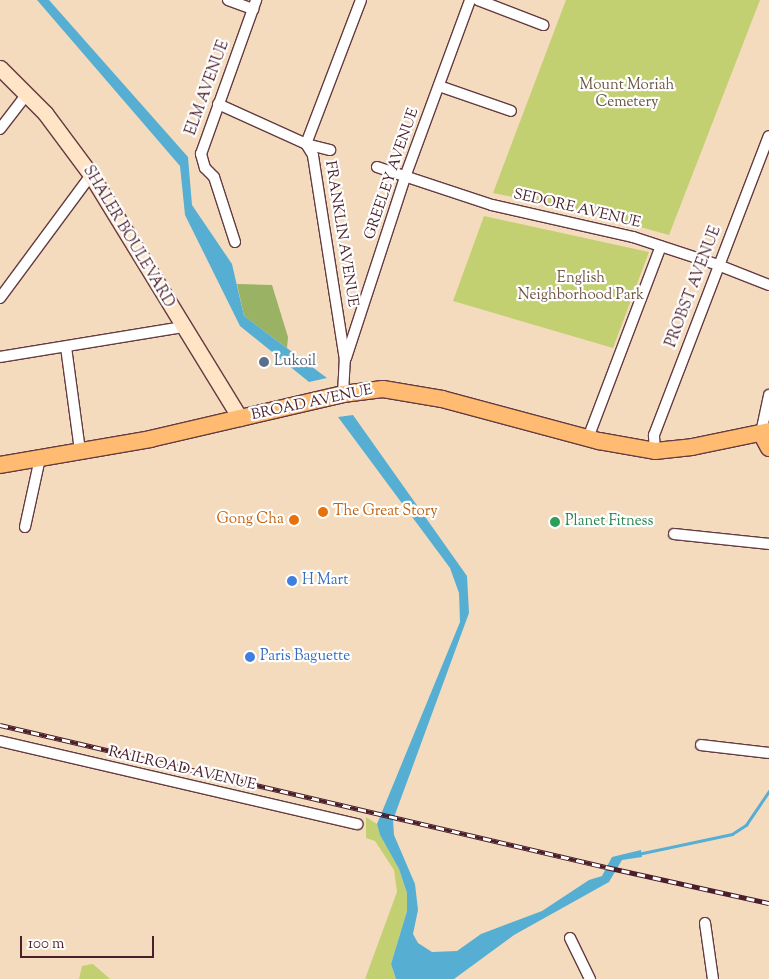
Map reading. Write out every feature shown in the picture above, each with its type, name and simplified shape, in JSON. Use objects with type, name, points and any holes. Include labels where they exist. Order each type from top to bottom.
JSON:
[{"type":"main road","name":"BROAD AVENUE","points":[[0,465],[150,439],[343,394],[383,389],[442,398],[588,438],[655,451],[692,447],[765,432]]},
{"type":"main road","points":[[765,432],[769,448]]},
{"type":"street","points":[[228,0],[255,4]]},
{"type":"street","points":[[306,144],[361,0]]},
{"type":"street","name":"GREELEY AVENUE","points":[[345,360],[406,177],[470,0]]},
{"type":"street","points":[[478,0],[543,24]]},
{"type":"street","name":"ELM AVENUE","points":[[235,242],[214,178],[205,168],[201,154],[255,4]]},
{"type":"street","name":"SHALER BOULEVARD","points":[[0,68],[27,94],[66,139],[92,175],[240,418]]},
{"type":"street","points":[[439,86],[511,112]]},
{"type":"street","points":[[0,129],[27,94]]},
{"type":"street","points":[[218,104],[306,144],[330,150]]},
{"type":"street","name":"PROBST AVENUE","points":[[655,451],[654,435],[769,136]]},
{"type":"street","name":"FRANKLIN AVENUE","points":[[306,144],[313,155],[345,360],[343,394]]},
{"type":"street","name":"SEDORE AVENUE","points":[[377,167],[492,205],[633,237],[718,265],[769,285]]},
{"type":"street","points":[[0,298],[92,175]]},
{"type":"street","points":[[588,438],[661,246]]},
{"type":"street","points":[[0,357],[183,327]]},
{"type":"street","points":[[66,347],[80,450]]},
{"type":"street","points":[[765,432],[769,395]]},
{"type":"street","points":[[25,527],[40,458]]},
{"type":"street","points":[[674,534],[769,544]]},
{"type":"street","name":"RAILROAD AVENUE","points":[[0,741],[358,824]]},
{"type":"street","points":[[701,745],[769,753]]},
{"type":"street","points":[[705,923],[713,979]]},
{"type":"street","points":[[570,938],[590,979]]},
{"type":"green space","name":"Mount Moriah Cemetery","points":[[566,0],[760,0],[669,235],[586,212],[493,193]]},
{"type":"green space","name":"English Neighborhood Park","points":[[484,216],[649,252],[613,348],[453,301]]},
{"type":"green space","points":[[237,284],[272,285],[288,337],[287,348],[244,316]]},
{"type":"green space","points":[[366,817],[377,824],[380,835],[399,869],[407,893],[407,911],[391,964],[396,979],[365,979],[397,892],[394,870],[375,841],[366,838]]},
{"type":"green space","points":[[93,964],[110,979],[79,979],[82,966]]},
{"type":"water","points":[[37,0],[49,0],[188,157],[192,205],[232,264],[244,316],[327,378],[309,382],[240,326],[185,215],[180,166]]},
{"type":"water","points":[[353,415],[467,576],[469,613],[393,820],[394,835],[415,884],[418,910],[413,934],[418,943],[432,952],[457,951],[481,934],[542,911],[589,880],[602,876],[612,857],[641,850],[642,857],[622,860],[609,882],[514,935],[454,979],[396,979],[391,964],[407,911],[407,893],[399,869],[380,835],[377,824],[460,622],[459,593],[450,568],[338,417]]},
{"type":"waterway","points":[[638,854],[732,834],[746,825],[769,791]]},
{"type":"railway","points":[[0,725],[606,867],[769,903]]},
{"type":"place","name":"Lukoil","points":[[264,362]]},
{"type":"place","name":"The Great Story","points":[[323,512]]},
{"type":"place","name":"Gong Cha","points":[[294,520]]},
{"type":"place","name":"Planet Fitness","points":[[555,522]]},
{"type":"place","name":"H Mart","points":[[292,581]]},
{"type":"place","name":"Paris Baguette","points":[[250,657]]}]
